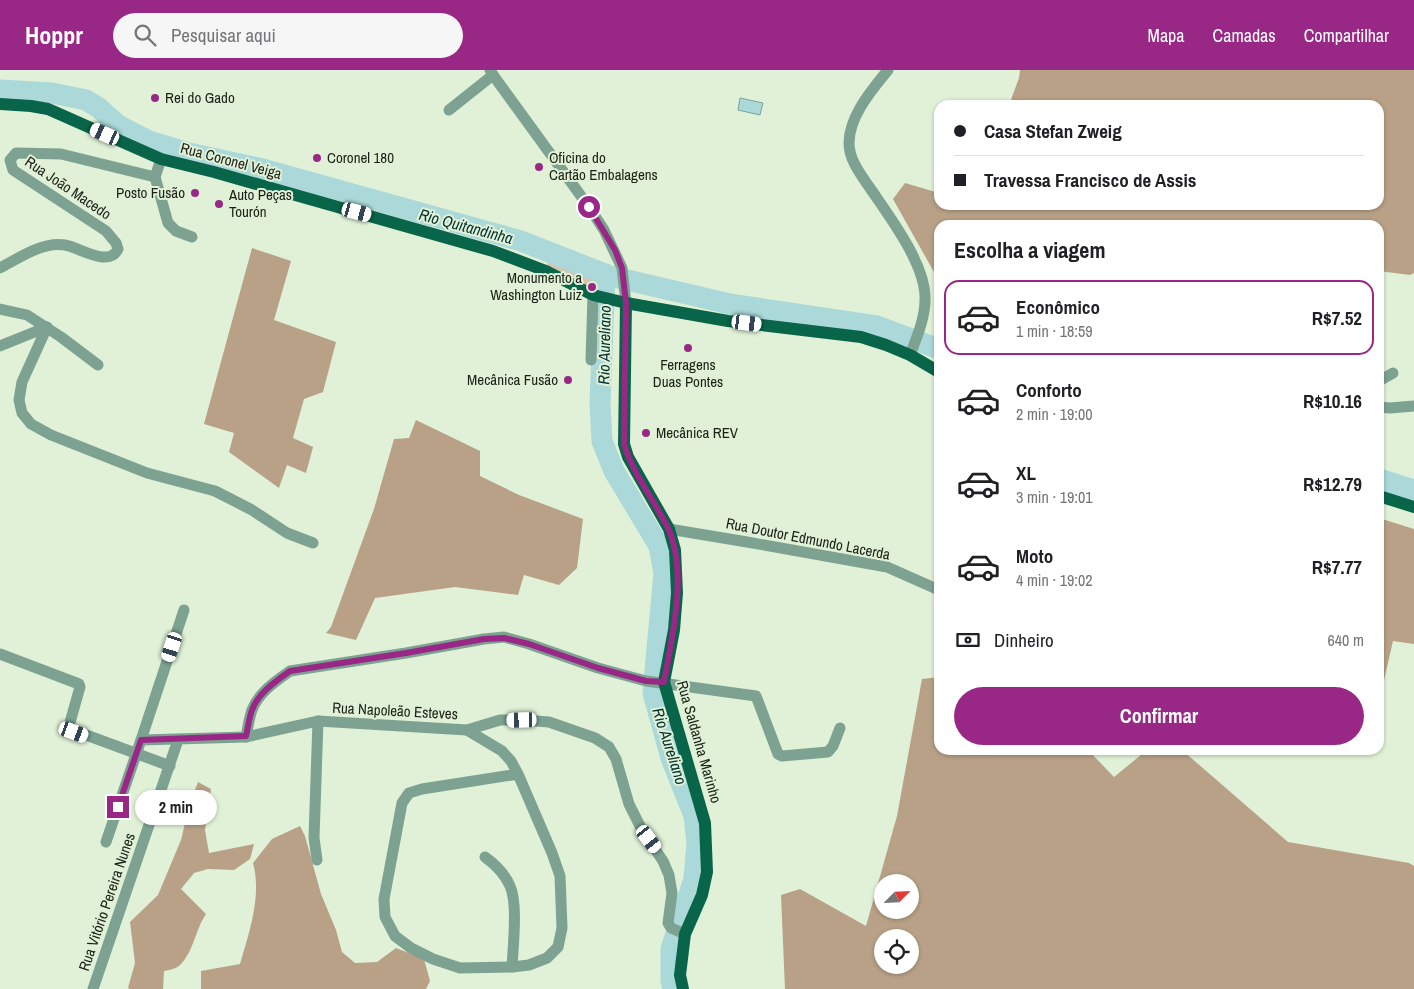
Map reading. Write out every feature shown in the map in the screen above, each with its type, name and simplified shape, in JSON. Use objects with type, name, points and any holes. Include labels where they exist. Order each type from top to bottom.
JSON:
[{"type":"main road","name":"Rua Coronel Veiga","points":[[0,104],[48,109],[160,159],[493,251],[546,271],[593,295],[626,303],[728,321],[861,337],[910,355],[934,369]]},
{"type":"main road","name":"Rua Saldanha Marinho","points":[[626,303],[624,444],[628,457],[669,529],[675,550],[677,593],[674,630],[664,682],[706,823],[705,879],[702,895],[685,934],[680,975],[683,989]]},
{"type":"main road","points":[[1384,498],[1414,507]]},
{"type":"street","points":[[888,70],[859,110],[850,134],[849,145],[855,166],[914,258],[922,278],[926,297],[920,329],[910,355]]},
{"type":"street","points":[[449,110],[492,73],[589,207],[615,250],[622,268],[626,303]]},
{"type":"street","name":"Rua João Macedo","points":[[0,268],[24,255],[52,244],[67,245],[104,258],[116,254],[118,249],[116,243],[106,231],[13,170],[10,160],[16,153],[61,154],[155,177]]},
{"type":"street","points":[[160,159],[155,177],[168,223],[176,231],[192,237]]},
{"type":"street","points":[[591,360],[593,295]]},
{"type":"street","points":[[0,309],[27,315],[48,327],[98,365]]},
{"type":"street","points":[[0,346],[48,327]]},
{"type":"street","points":[[48,327],[22,382],[19,400],[22,413],[31,424],[51,435],[147,473],[214,491],[252,510],[287,532],[313,543]]},
{"type":"street","points":[[1384,378],[1393,373]]},
{"type":"street","points":[[1384,407],[1414,406]]},
{"type":"street","name":"Rua Doutor Edmundo Lacerda","points":[[669,529],[887,567],[934,588]]},
{"type":"street","points":[[106,842],[184,610]]},
{"type":"street","points":[[246,736],[252,709],[259,698],[275,682],[290,671],[484,639],[504,638],[529,644],[598,668],[646,681],[756,696],[778,754],[782,756],[828,752],[833,746],[840,728]]},
{"type":"street","points":[[0,654],[76,681],[80,687],[69,726],[70,729],[170,766]]},
{"type":"street","name":"Rua Napoleão Esteves","points":[[141,740],[246,736],[318,721],[467,730],[500,720],[549,722],[595,738],[608,747],[616,759],[629,804],[642,830],[663,861],[669,875],[672,893],[668,923],[671,928],[685,934]]},
{"type":"street","points":[[317,860],[314,838],[318,721]]},
{"type":"street","points":[[467,730],[502,751],[511,761],[518,774],[552,853],[560,876],[562,928],[558,947],[547,958],[529,965],[460,968],[433,959],[411,948],[395,936],[384,917],[384,899],[402,803],[409,793],[422,789],[518,774]]},
{"type":"street","name":"Rua Vitório Pereira Nunes","points":[[93,989],[178,740]]},
{"type":"street","points":[[486,857],[499,868],[511,888],[514,910],[512,967]]},
{"type":"shaded area","points":[[1020,70],[1414,70],[1414,273],[1410,275],[1384,272],[1384,220],[934,220],[934,272],[893,199],[905,183],[934,192],[934,210],[1384,210],[1384,100],[1011,100]]},
{"type":"shaded area","points":[[252,248],[291,261],[274,320],[336,342],[323,392],[304,399],[293,438],[313,447],[306,473],[287,465],[279,488],[229,452],[234,433],[204,424]]},
{"type":"shaded area","points":[[549,256],[601,276],[600,294],[547,266]]},
{"type":"shaded area","points":[[416,420],[480,451],[480,476],[519,495],[583,519],[577,568],[559,585],[524,575],[518,595],[455,587],[375,598],[356,640],[326,633],[331,627],[374,509],[394,439],[409,438]]},
{"type":"shaded area","points":[[1384,520],[1414,529],[1414,644],[1393,641],[1384,680]]},
{"type":"shaded area","points":[[934,678],[934,755],[1093,755],[1114,777],[1141,755],[1188,755],[1288,842],[1409,863],[1414,866],[1414,989],[785,989],[781,895],[800,889],[866,926],[874,898],[874,919],[919,919],[919,874],[881,874],[897,816],[922,679]]},
{"type":"shaded area","points":[[198,782],[211,789],[205,830],[209,853],[254,844],[250,859],[234,870],[208,869],[194,873],[181,889],[206,914],[188,954],[179,966],[164,971],[163,989],[130,989],[128,988],[135,963],[130,922],[158,895],[181,840],[189,806]]},
{"type":"shaded area","points":[[300,826],[305,836],[321,894],[336,930],[342,952],[355,963],[377,962],[396,948],[424,959],[430,981],[426,989],[201,989],[201,971],[240,964],[255,901],[256,888],[253,863],[272,839]]},
{"type":"water","points":[[740,98],[763,103],[760,115],[738,110]]},
{"type":"waterway","name":"Rio Quitandinha","points":[[0,90],[52,93],[86,100],[99,108],[118,125],[149,141],[189,153],[263,169],[521,241],[610,276],[730,304],[877,326],[934,347]]},
{"type":"waterway","name":"Rio Aureliano","points":[[605,274],[600,403],[602,441],[614,471],[659,546],[664,573],[653,693],[671,758],[694,816],[697,842],[694,879],[671,949],[671,980],[673,989]]},
{"type":"waterway","name":"Rio Quitandinha","points":[[1384,481],[1414,490]]},
{"type":"place","name":"Rei do Gado","points":[[155,98]]},
{"type":"place","name":"Coronel 180","points":[[317,158]]},
{"type":"place","name":"Oficina do Cartão Embalagens","points":[[539,167]]},
{"type":"place","name":"Posto Fusão","points":[[195,193]]},
{"type":"place","name":"Auto Peças Tourón","points":[[219,204]]},
{"type":"place","name":"Monumento a Washington Luiz","points":[[592,287]]},
{"type":"place","name":"Ferragens Duas Pontes","points":[[688,348]]},
{"type":"place","name":"Mecânica Fusão","points":[[568,380]]},
{"type":"place","name":"Mecânica REV","points":[[646,433]]},
{"type":"route","points":[[118,807],[141,740],[246,736],[252,709],[259,698],[275,682],[290,671],[484,639],[504,638],[529,644],[598,668],[646,681],[664,682],[674,630],[676,608],[677,564],[675,550],[669,529],[628,457],[624,444],[626,303],[622,268],[615,250],[589,207]]}]
